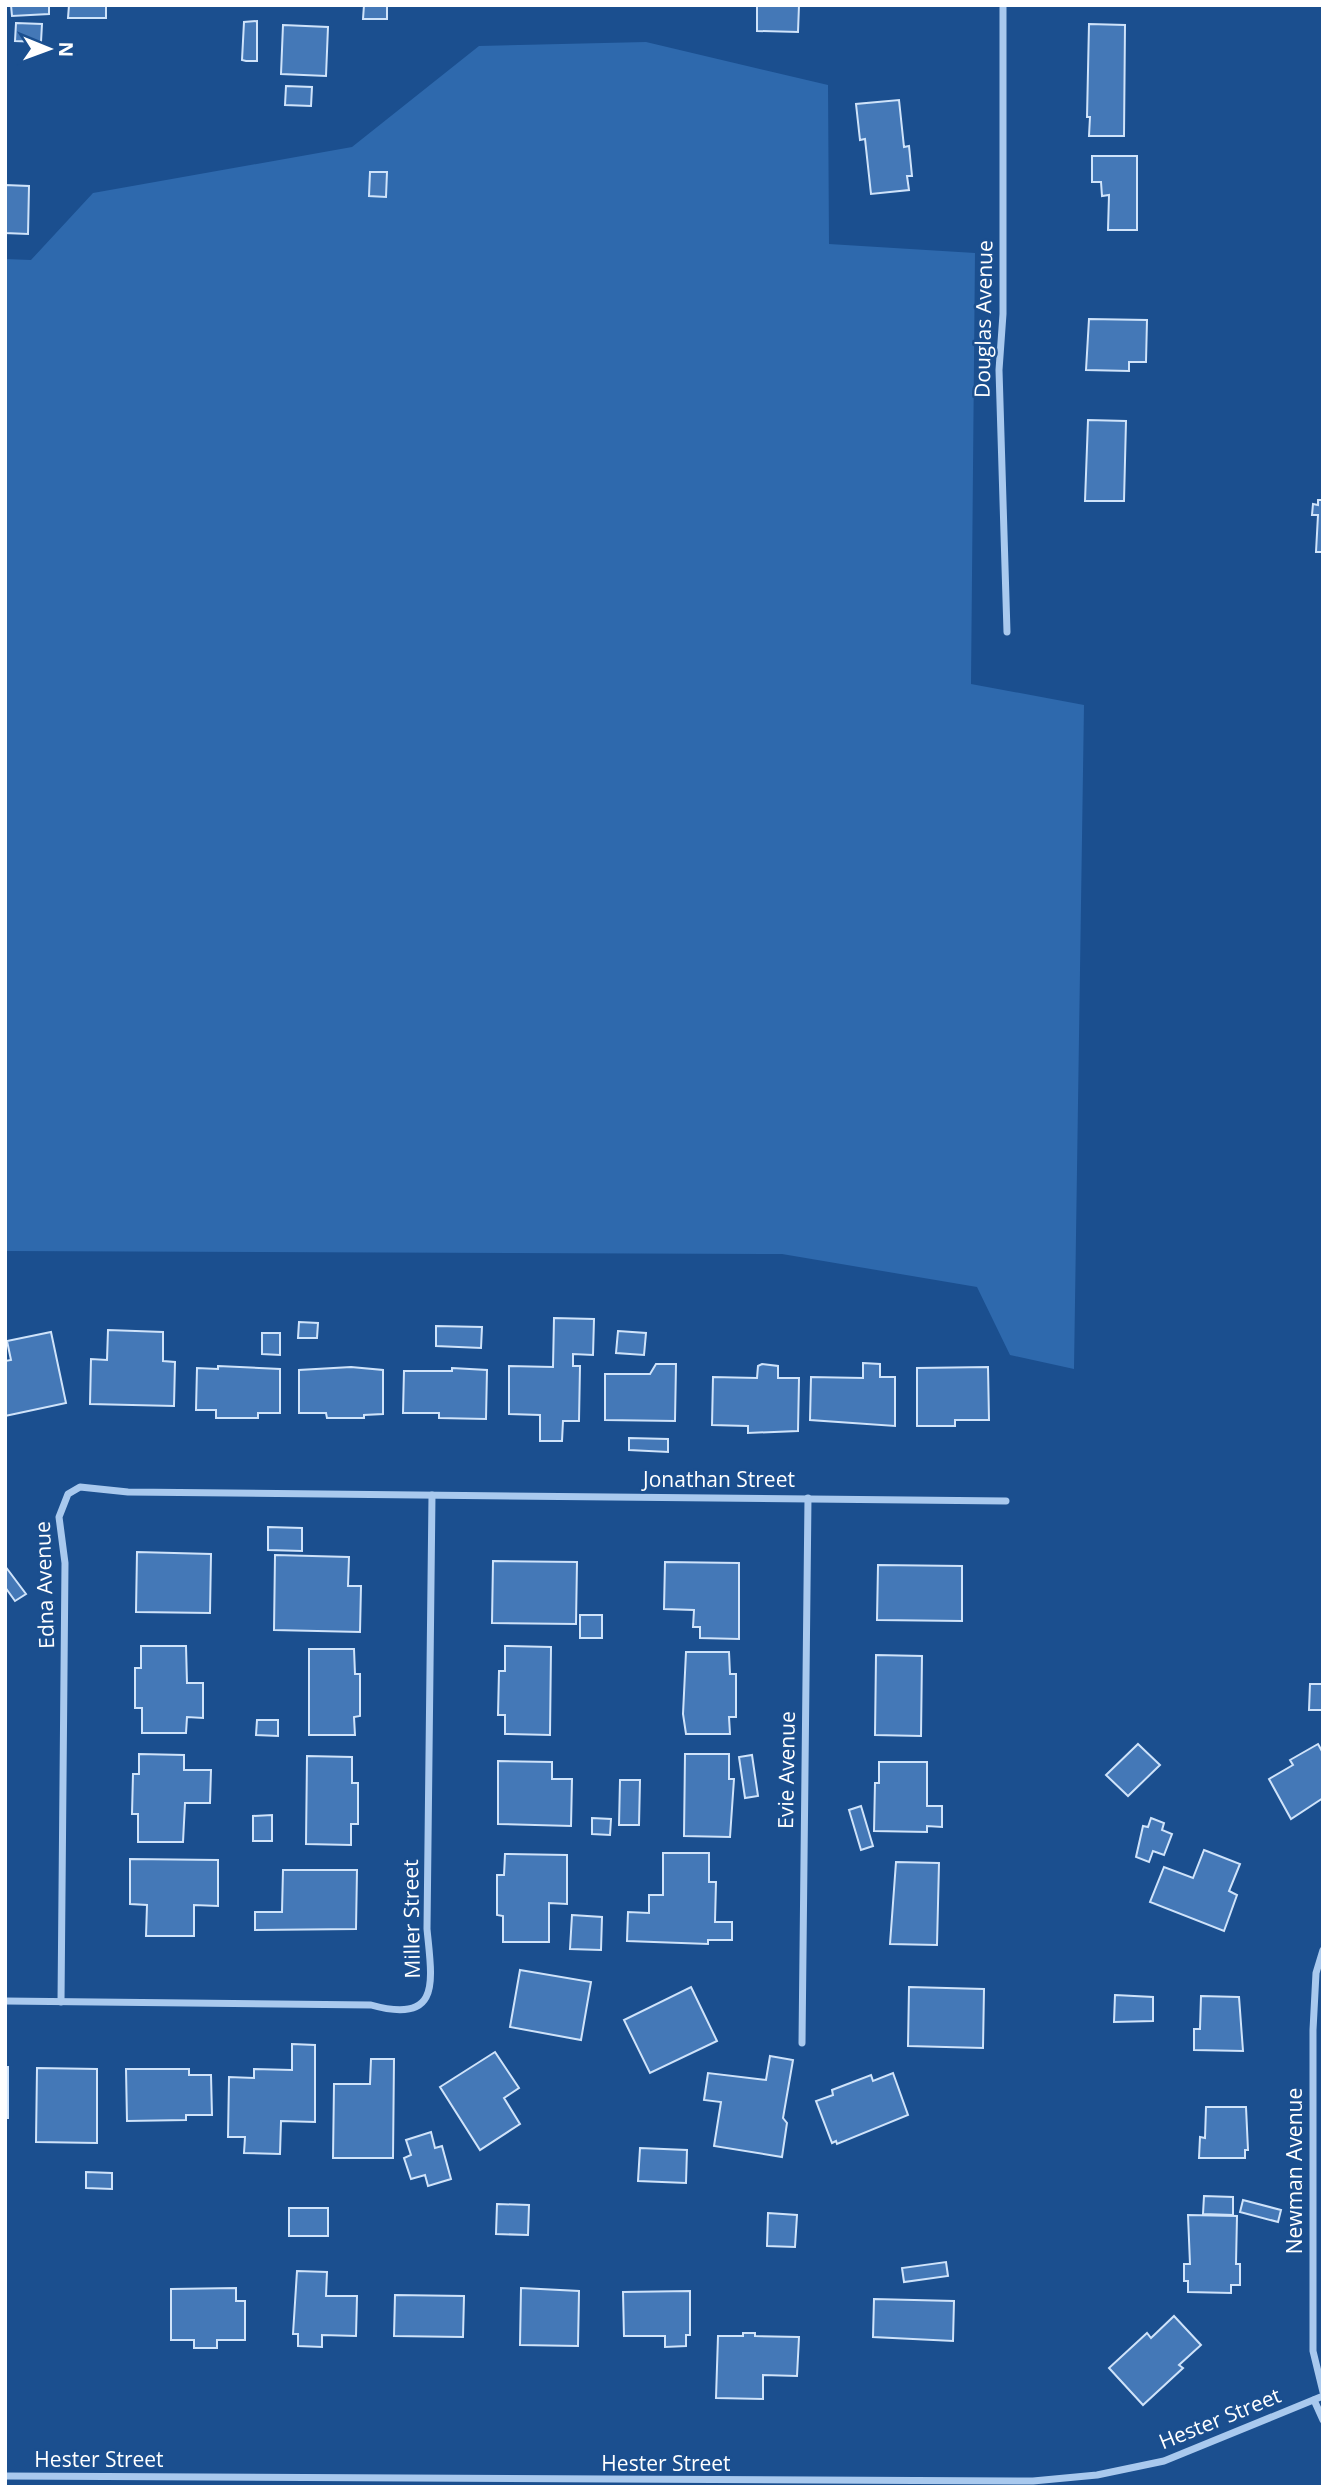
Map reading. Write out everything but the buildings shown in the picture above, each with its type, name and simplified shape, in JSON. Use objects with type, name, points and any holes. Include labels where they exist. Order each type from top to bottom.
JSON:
[{"type":"street","name":"Douglas Avenue","points":[[1003,5],[1003,314],[999,370],[1007,632]]},
{"type":"street","name":"Edna Avenue","points":[[61,2002],[65,1563],[59,1517],[68,1493],[80,1487],[128,1492],[432,1495]]},
{"type":"street","name":"Jonathan Street","points":[[432,1495],[1006,1501]]},
{"type":"street","name":"Miller Street","points":[[5,2001],[371,2005],[393,2011],[414,2009],[426,2001],[432,1980],[427,1929],[432,1495]]},
{"type":"street","name":"Evie Avenue","points":[[802,2043],[808,1498]]},
{"type":"street","name":"Newman Avenue","points":[[1323,1950],[1316,1973],[1313,2030],[1313,2351],[1323,2394]]},
{"type":"street","name":"Hester Street","points":[[5,2476],[1032,2484],[1097,2475],[1164,2461],[1323,2394]]},
{"type":"street","points":[[1314,2400],[1323,2420]]},
{"type":"shaded area","points":[[646,42],[828,85],[829,244],[975,253],[971,684],[1084,705],[1074,1369],[1010,1355],[977,1287],[782,1254],[5,1251],[5,259],[31,260],[93,193],[352,147],[479,46]]}]
